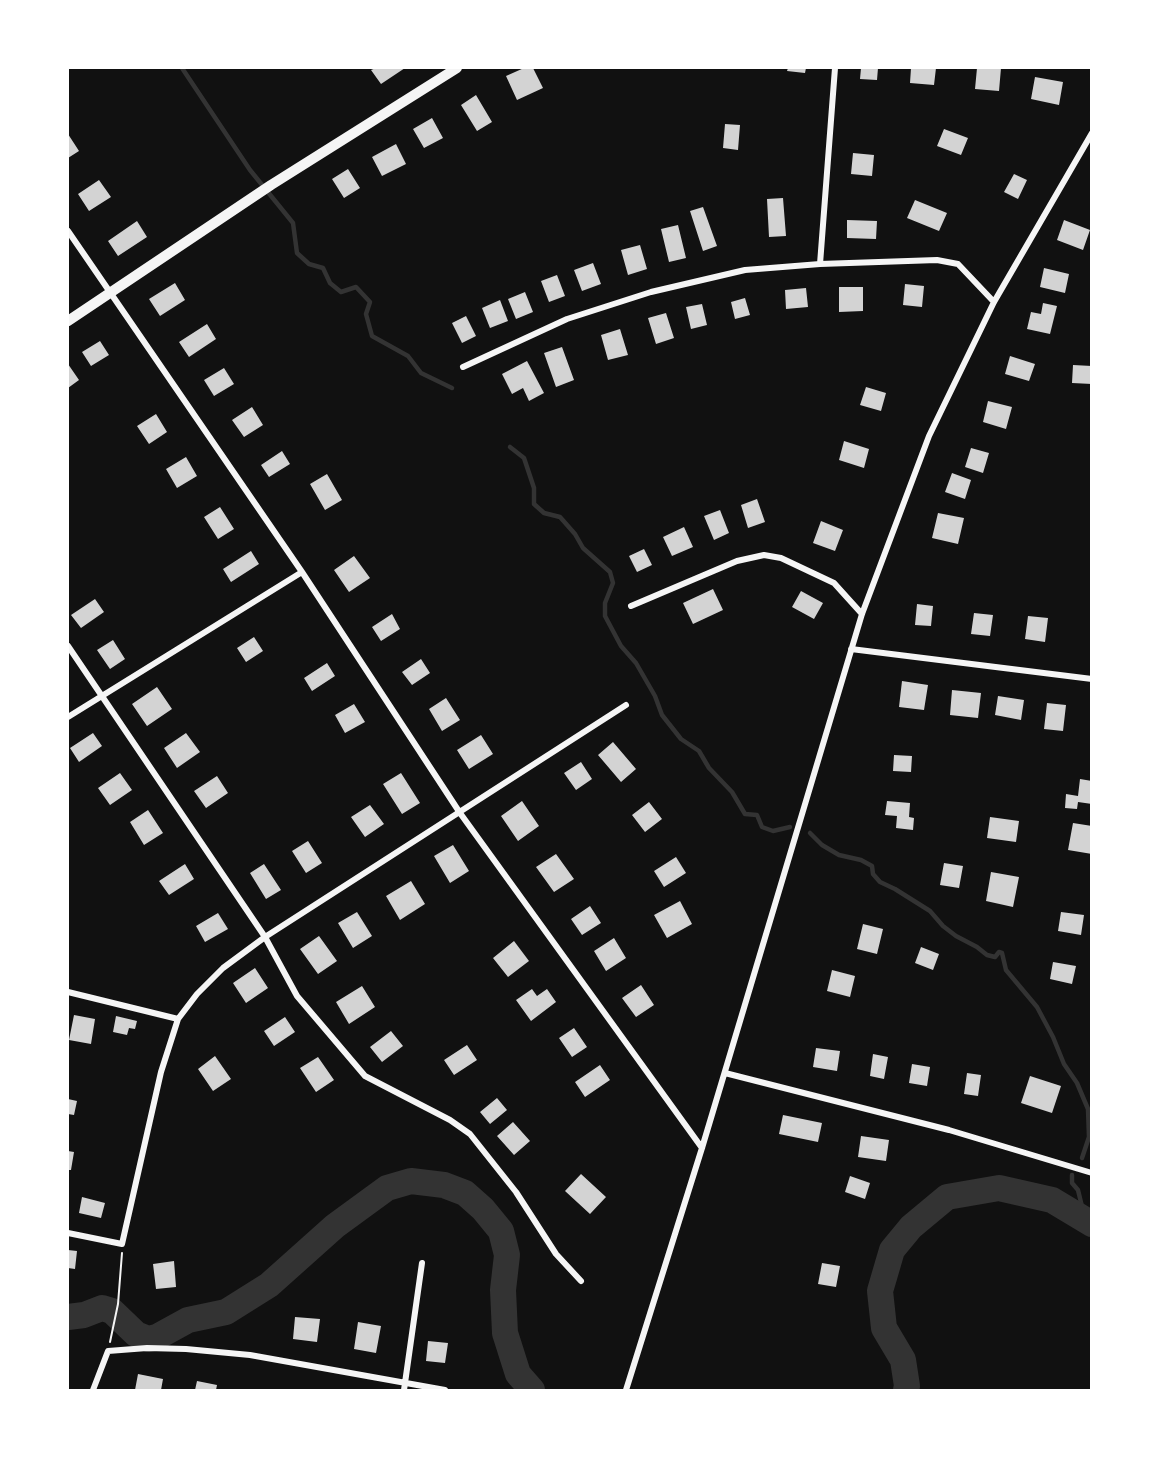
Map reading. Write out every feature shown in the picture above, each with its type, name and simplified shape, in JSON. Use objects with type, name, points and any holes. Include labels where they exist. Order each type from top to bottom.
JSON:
[{"type":"street","points":[[68,321],[441,71],[457,68]]},
{"type":"street","points":[[820,264],[835,68]]},
{"type":"street","points":[[626,1390],[725,1073],[862,614],[929,436],[994,302],[1092,133]]},
{"type":"street","points":[[68,231],[302,572],[460,813],[702,1148]]},
{"type":"street","points":[[463,367],[567,319],[651,292],[745,270],[820,264],[937,260],[958,264],[994,302]]},
{"type":"street","points":[[631,606],[737,561],[764,555],[781,558],[834,583],[862,614]]},
{"type":"street","points":[[68,717],[302,572]]},
{"type":"street","points":[[68,646],[265,936],[297,996],[365,1076],[450,1120],[470,1134],[516,1192],[556,1254],[581,1281]]},
{"type":"street","points":[[851,650],[1092,679]]},
{"type":"street","points":[[68,1233],[122,1244],[161,1072],[178,1019],[197,994],[223,968],[265,936],[627,705]]},
{"type":"street","points":[[68,992],[178,1019]]},
{"type":"street","points":[[725,1073],[949,1130],[1092,1173]]},
{"type":"street","points":[[405,1387],[422,1263]]},
{"type":"street","points":[[93,1390],[108,1351],[147,1348],[250,1355],[405,1387],[446,1390]]},
{"type":"path","points":[[108,1351],[118,1304],[122,1244]]},
{"type":"building","points":[[405,68],[381,84],[371,70]]},
{"type":"building","points":[[524,68],[533,68],[543,88],[517,100],[506,76]]},
{"type":"building","points":[[788,68],[806,68],[805,73],[787,71]]},
{"type":"building","points":[[861,68],[878,68],[877,80],[860,79]]},
{"type":"building","points":[[911,68],[936,68],[934,85],[910,83]]},
{"type":"building","points":[[977,68],[1001,68],[999,91],[975,89]]},
{"type":"building","points":[[1035,77],[1063,82],[1059,105],[1031,99]]},
{"type":"building","points":[[476,95],[492,122],[477,131],[461,105]]},
{"type":"building","points":[[432,118],[443,138],[424,148],[413,129]]},
{"type":"building","points":[[725,124],[740,125],[738,150],[723,148]]},
{"type":"building","points":[[944,129],[968,138],[961,155],[937,146]]},
{"type":"building","points":[[68,134],[79,151],[68,158]]},
{"type":"building","points":[[396,144],[406,164],[382,176],[372,157]]},
{"type":"building","points":[[853,153],[874,155],[872,176],[851,174]]},
{"type":"building","points":[[348,169],[360,188],[344,198],[332,179]]},
{"type":"building","points":[[1014,174],[1027,180],[1018,199],[1004,192]]},
{"type":"building","points":[[99,180],[111,197],[89,211],[78,194]]},
{"type":"building","points":[[783,198],[786,236],[769,237],[767,199]]},
{"type":"building","points":[[915,200],[947,213],[939,231],[907,218]]},
{"type":"building","points":[[703,207],[717,246],[703,251],[690,211]]},
{"type":"building","points":[[847,220],[877,221],[876,239],[847,238]]},
{"type":"building","points":[[1064,220],[1090,230],[1083,250],[1057,240]]},
{"type":"building","points":[[137,221],[147,237],[118,256],[108,241]]},
{"type":"building","points":[[678,225],[686,258],[669,262],[661,229]]},
{"type":"building","points":[[640,245],[647,269],[628,275],[621,250]]},
{"type":"building","points":[[593,263],[601,284],[582,291],[574,270]]},
{"type":"building","points":[[1044,268],[1069,274],[1065,293],[1040,287]]},
{"type":"building","points":[[557,275],[565,296],[549,302],[541,281]]},
{"type":"building","points":[[175,283],[185,300],[160,316],[149,299]]},
{"type":"building","points":[[905,284],[924,286],[922,307],[903,305]]},
{"type":"building","points":[[839,287],[863,287],[863,311],[839,312]]},
{"type":"building","points":[[806,288],[808,307],[786,309],[785,290]]},
{"type":"building","points":[[525,292],[533,312],[516,319],[508,299]]},
{"type":"building","points":[[745,298],[750,315],[735,319],[731,302]]},
{"type":"building","points":[[500,300],[508,321],[490,328],[482,308]]},
{"type":"building","points":[[1043,303],[1057,306],[1050,334],[1027,329],[1031,312],[1041,314]]},
{"type":"building","points":[[702,304],[707,325],[691,329],[686,307]]},
{"type":"building","points":[[666,313],[674,338],[656,344],[648,318]]},
{"type":"building","points":[[466,316],[476,336],[462,343],[452,323]]},
{"type":"building","points":[[207,324],[216,339],[189,357],[179,342]]},
{"type":"building","points":[[620,329],[628,355],[608,360],[601,335]]},
{"type":"building","points":[[100,341],[109,355],[91,366],[82,352]]},
{"type":"building","points":[[562,347],[574,380],[556,387],[544,353]]},
{"type":"building","points":[[1010,356],[1035,364],[1029,381],[1005,374]]},
{"type":"building","points":[[527,361],[544,393],[529,401],[523,388],[512,394],[502,374]]},
{"type":"building","points":[[68,364],[79,380],[68,388]]},
{"type":"building","points":[[1073,365],[1092,366],[1092,384],[1072,383]]},
{"type":"building","points":[[224,368],[234,384],[214,396],[204,380]]},
{"type":"building","points":[[866,387],[886,393],[881,411],[860,405]]},
{"type":"building","points":[[988,401],[1012,407],[1006,429],[983,422]]},
{"type":"building","points":[[252,407],[263,425],[244,437],[232,420]]},
{"type":"building","points":[[156,414],[167,432],[149,444],[137,426]]},
{"type":"building","points":[[844,441],[869,449],[864,468],[839,460]]},
{"type":"building","points":[[971,448],[989,453],[983,473],[965,467]]},
{"type":"building","points":[[282,451],[290,464],[269,477],[261,465]]},
{"type":"building","points":[[186,457],[197,476],[177,488],[166,469]]},
{"type":"building","points":[[952,473],[971,480],[965,499],[945,492]]},
{"type":"building","points":[[327,474],[342,500],[325,510],[310,484]]},
{"type":"building","points":[[757,499],[765,522],[748,528],[741,505]]},
{"type":"building","points":[[220,507],[234,529],[218,539],[204,517]]},
{"type":"building","points":[[720,510],[729,533],[714,540],[704,516]]},
{"type":"building","points":[[938,513],[964,518],[958,544],[932,538]]},
{"type":"building","points":[[821,521],[843,530],[835,551],[813,543]]},
{"type":"building","points":[[684,527],[693,547],[672,556],[663,537]]},
{"type":"building","points":[[644,549],[652,565],[637,572],[629,556]]},
{"type":"building","points":[[251,551],[259,564],[231,582],[223,569]]},
{"type":"building","points":[[354,556],[370,578],[349,592],[334,570]]},
{"type":"building","points":[[713,589],[723,610],[693,624],[683,603]]},
{"type":"building","points":[[801,591],[823,603],[814,619],[792,607]]},
{"type":"building","points":[[95,599],[104,612],[81,628],[71,615]]},
{"type":"building","points":[[917,604],[933,606],[931,626],[915,625]]},
{"type":"building","points":[[974,613],[993,615],[990,636],[971,634]]},
{"type":"building","points":[[392,614],[400,629],[381,641],[372,627]]},
{"type":"building","points":[[1028,616],[1048,618],[1045,642],[1025,639]]},
{"type":"building","points":[[254,637],[263,651],[246,662],[237,648]]},
{"type":"building","points":[[113,640],[125,659],[110,669],[97,650]]},
{"type":"building","points":[[421,659],[430,673],[412,685],[402,672]]},
{"type":"building","points":[[327,663],[335,676],[312,691],[304,678]]},
{"type":"building","points":[[902,681],[928,685],[924,710],[899,707]]},
{"type":"building","points":[[157,687],[172,709],[147,726],[132,704]]},
{"type":"building","points":[[952,690],[981,693],[978,718],[950,715]]},
{"type":"building","points":[[998,696],[1024,700],[1021,720],[995,715]]},
{"type":"building","points":[[446,698],[460,720],[442,731],[429,709]]},
{"type":"building","points":[[1047,703],[1066,705],[1063,731],[1044,729]]},
{"type":"building","points":[[354,704],[365,722],[345,733],[335,715]]},
{"type":"building","points":[[93,733],[102,746],[79,762],[70,748]]},
{"type":"building","points":[[186,733],[200,752],[177,768],[164,748]]},
{"type":"building","points":[[481,735],[493,754],[469,769],[457,750]]},
{"type":"building","points":[[613,742],[636,769],[621,782],[598,755]]},
{"type":"building","points":[[894,755],[912,756],[911,772],[893,771]]},
{"type":"building","points":[[581,762],[592,779],[576,790],[564,773]]},
{"type":"building","points":[[120,773],[132,790],[110,805],[98,788]]},
{"type":"building","points":[[401,773],[420,803],[402,814],[383,784]]},
{"type":"building","points":[[217,776],[228,793],[206,808],[194,791]]},
{"type":"building","points":[[1080,779],[1092,781],[1092,804],[1078,802],[1077,809],[1065,808],[1066,794],[1078,796]]},
{"type":"building","points":[[522,801],[539,826],[518,841],[501,816]]},
{"type":"building","points":[[887,801],[910,803],[909,817],[914,818],[913,830],[896,828],[897,816],[885,815]]},
{"type":"building","points":[[649,802],[662,819],[645,832],[632,815]]},
{"type":"building","points":[[370,805],[384,824],[365,837],[351,817]]},
{"type":"building","points":[[148,810],[163,833],[144,845],[130,822]]},
{"type":"building","points":[[990,817],[1019,821],[1016,842],[987,838]]},
{"type":"building","points":[[1073,823],[1092,826],[1092,854],[1068,850]]},
{"type":"building","points":[[308,841],[322,863],[306,873],[292,851]]},
{"type":"building","points":[[453,845],[469,871],[450,883],[434,856]]},
{"type":"building","points":[[556,854],[574,879],[554,892],[536,867]]},
{"type":"building","points":[[676,857],[686,873],[664,887],[654,871]]},
{"type":"building","points":[[944,863],[963,866],[959,888],[940,885]]},
{"type":"building","points":[[185,864],[194,879],[169,895],[159,881]]},
{"type":"building","points":[[264,864],[281,890],[266,899],[250,873]]},
{"type":"building","points":[[991,872],[1019,877],[1013,907],[986,901]]},
{"type":"building","points":[[411,881],[425,904],[400,920],[386,896]]},
{"type":"building","points":[[680,901],[692,924],[667,938],[654,915]]},
{"type":"building","points":[[590,906],[601,923],[582,935],[571,919]]},
{"type":"building","points":[[357,912],[372,936],[353,948],[338,923]]},
{"type":"building","points":[[1061,912],[1084,915],[1081,935],[1058,931]]},
{"type":"building","points":[[218,913],[228,929],[205,942],[196,926]]},
{"type":"building","points":[[863,924],[883,929],[877,954],[857,949]]},
{"type":"building","points":[[319,936],[337,961],[318,974],[300,949]]},
{"type":"building","points":[[614,938],[626,958],[606,971],[594,951]]},
{"type":"building","points":[[514,941],[529,961],[508,977],[493,958]]},
{"type":"building","points":[[921,947],[939,954],[933,970],[915,963]]},
{"type":"building","points":[[1053,962],[1076,966],[1072,984],[1050,979]]},
{"type":"building","points":[[255,968],[268,988],[246,1003],[233,983]]},
{"type":"building","points":[[832,970],[855,976],[850,997],[827,991]]},
{"type":"building","points":[[641,985],[654,1005],[636,1017],[622,998]]},
{"type":"building","points":[[362,986],[375,1007],[349,1024],[336,1002]]},
{"type":"building","points":[[532,989],[537,996],[547,989],[556,1002],[531,1021],[516,1000]]},
{"type":"building","points":[[74,1015],[95,1019],[91,1044],[69,1040]]},
{"type":"building","points":[[116,1016],[137,1021],[135,1029],[129,1028],[127,1035],[113,1032]]},
{"type":"building","points":[[285,1017],[295,1032],[274,1046],[264,1031]]},
{"type":"building","points":[[574,1028],[587,1047],[572,1057],[559,1038]]},
{"type":"building","points":[[391,1031],[403,1046],[382,1062],[370,1047]]},
{"type":"building","points":[[467,1045],[477,1060],[454,1075],[444,1060]]},
{"type":"building","points":[[816,1048],[840,1051],[837,1071],[813,1067]]},
{"type":"building","points":[[873,1054],[888,1057],[884,1079],[870,1076]]},
{"type":"building","points":[[215,1056],[231,1079],[213,1091],[198,1069]]},
{"type":"building","points":[[318,1057],[334,1080],[316,1092],[300,1068]]},
{"type":"building","points":[[912,1064],[930,1067],[927,1086],[909,1083]]},
{"type":"building","points":[[600,1065],[610,1080],[585,1097],[575,1082]]},
{"type":"building","points":[[967,1073],[981,1075],[978,1096],[964,1094]]},
{"type":"building","points":[[1030,1076],[1061,1086],[1052,1113],[1021,1103]]},
{"type":"building","points":[[497,1098],[507,1110],[490,1124],[480,1112]]},
{"type":"building","points":[[68,1099],[77,1101],[74,1115],[68,1114]]},
{"type":"building","points":[[783,1115],[822,1123],[818,1142],[779,1134]]},
{"type":"building","points":[[513,1122],[530,1141],[514,1155],[497,1136]]},
{"type":"building","points":[[861,1136],[889,1140],[886,1161],[858,1157]]},
{"type":"building","points":[[68,1151],[74,1152],[71,1170],[68,1170]]},
{"type":"building","points":[[581,1174],[606,1197],[590,1214],[565,1191]]},
{"type":"building","points":[[850,1176],[870,1183],[865,1199],[845,1192]]},
{"type":"building","points":[[82,1197],[105,1203],[101,1218],[79,1213]]},
{"type":"building","points":[[68,1250],[77,1251],[75,1269],[68,1268]]},
{"type":"building","points":[[174,1261],[176,1287],[156,1289],[153,1264]]},
{"type":"building","points":[[822,1263],[840,1266],[836,1287],[818,1284]]},
{"type":"building","points":[[295,1317],[320,1319],[317,1342],[293,1339]]},
{"type":"building","points":[[358,1322],[381,1326],[376,1353],[354,1349]]},
{"type":"building","points":[[428,1341],[448,1343],[445,1363],[426,1361]]},
{"type":"building","points":[[138,1374],[163,1379],[161,1390],[135,1390]]},
{"type":"building","points":[[197,1381],[217,1385],[216,1390],[195,1390]]},
{"type":"waterway","points":[[182,68],[250,170],[293,223],[297,253],[309,264],[323,268],[330,283],[341,292],[356,287],[370,302],[366,314],[372,336],[408,356],[421,373],[452,388]]},
{"type":"waterway","points":[[510,447],[524,458],[534,488],[534,504],[544,513],[560,517],[575,534],[583,548],[610,572],[613,583],[605,603],[605,616],[621,646],[636,663],[655,696],[662,715],[681,739],[699,751],[709,768],[732,792],[745,814],[757,815],[762,827],[773,831],[790,827]]},
{"type":"waterway","points":[[810,833],[822,845],[839,855],[861,860],[872,866],[873,874],[880,882],[930,911],[943,926],[956,936],[987,955],[995,957],[999,952],[1002,953],[1006,970],[1037,1007],[1088,1109],[1089,1137],[1082,1158]]},
{"type":"waterway","points":[[1072,1175],[1072,1183],[1078,1190],[1085,1219]]},
{"type":"waterway","points":[[68,1317],[84,1315],[102,1308],[112,1311],[136,1334],[148,1339],[157,1337],[188,1320],[226,1312],[269,1285],[335,1226],[387,1188],[411,1181],[444,1185],[465,1193],[483,1209],[501,1231],[507,1255],[503,1290],[505,1333],[518,1374],[532,1390]]},
{"type":"waterway","points":[[906,1390],[903,1360],[884,1328],[880,1291],[892,1250],[911,1227],[947,1197],[999,1188],[1052,1200],[1092,1224]]}]
